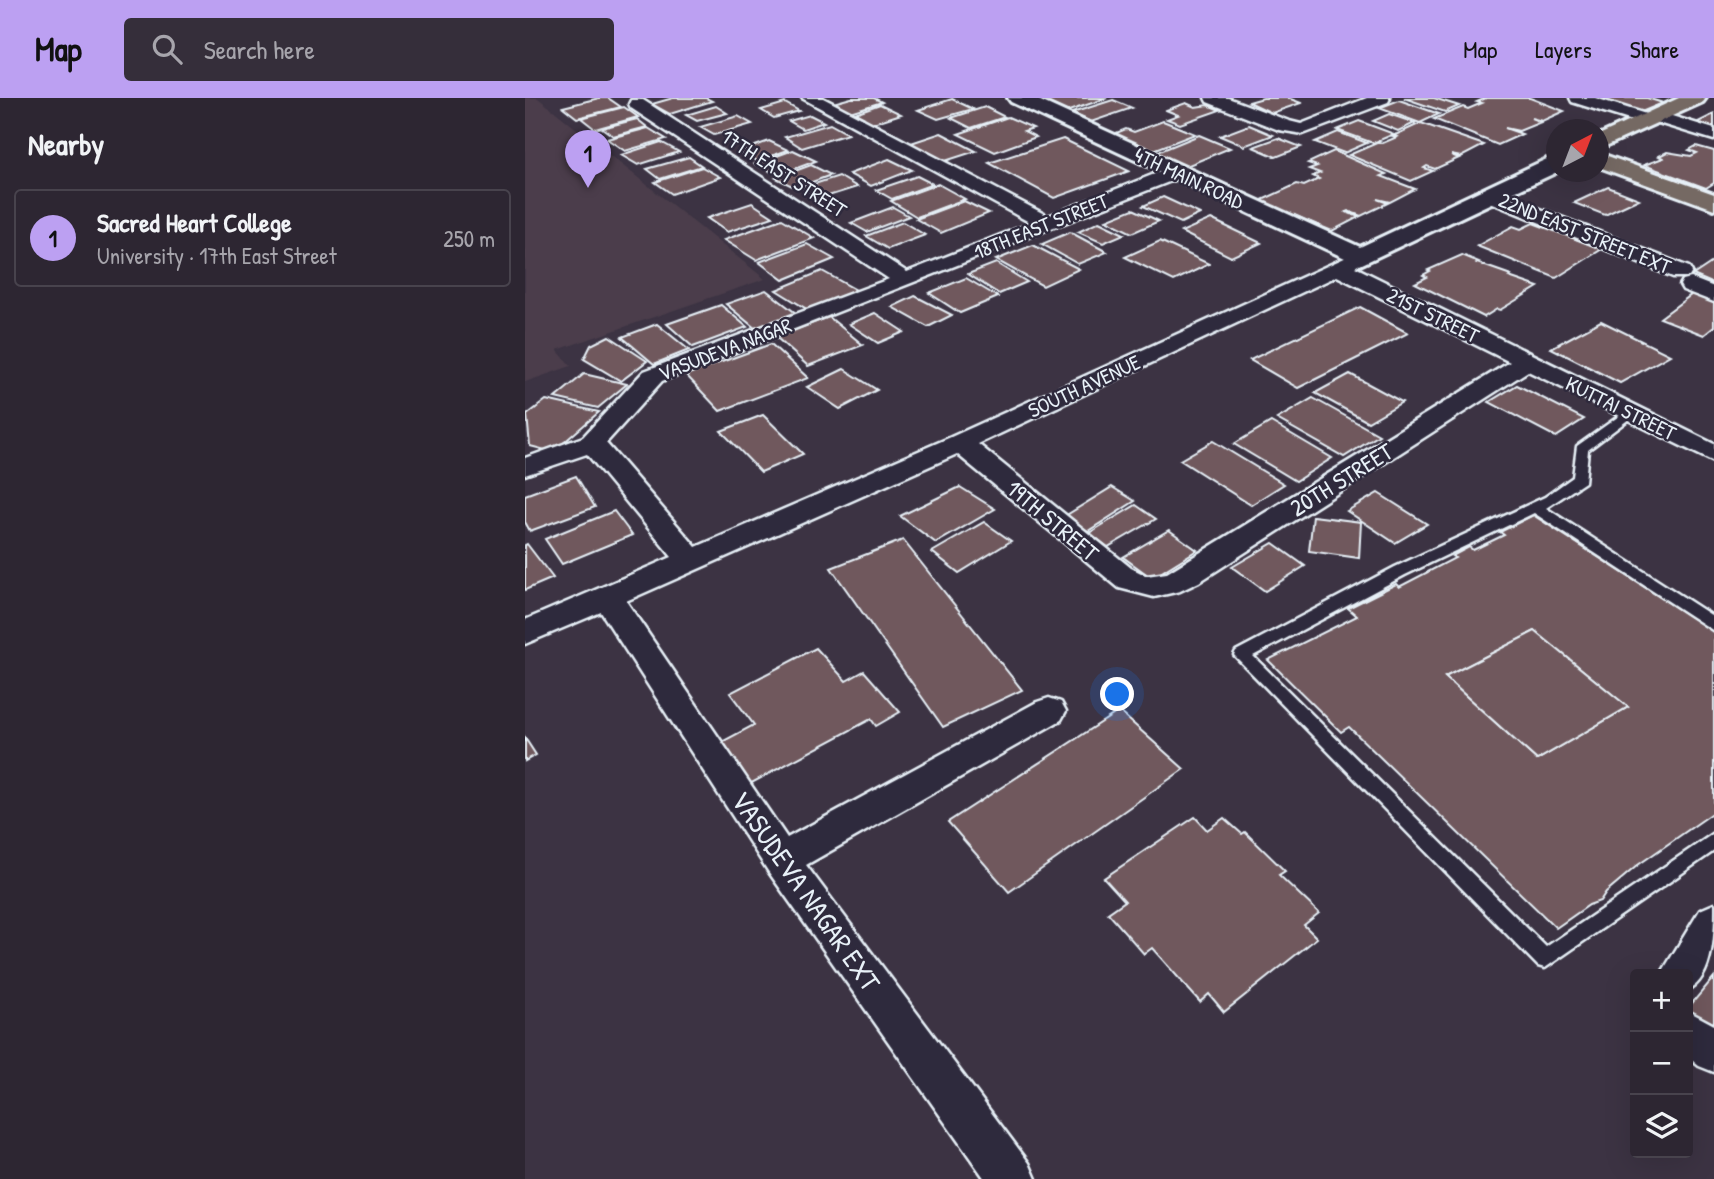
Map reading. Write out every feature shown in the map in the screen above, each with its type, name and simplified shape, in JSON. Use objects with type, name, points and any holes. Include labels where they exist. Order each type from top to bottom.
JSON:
[{"type":"main road","name":"4TH MAIN ROAD","points":[[1018,98],[1177,172],[1350,262]]},
{"type":"main road","points":[[1609,138],[1696,98]]},
{"type":"main road","points":[[1609,164],[1714,202]]},
{"type":"main road","name":"SOUTH AVENUE","points":[[1350,262],[1546,168]]},
{"type":"street","name":"17TH EAST STREET","points":[[659,98],[637,104],[905,280]]},
{"type":"street","points":[[810,98],[1046,223]]},
{"type":"street","points":[[1213,98],[1298,129],[1310,127],[1382,98]]},
{"type":"street","points":[[1579,98],[1714,135]]},
{"type":"street","name":"18TH EAST STREET","points":[[905,280],[1177,172]]},
{"type":"street","name":"22ND EAST STREET EXT","points":[[1489,195],[1686,279],[1714,295]]},
{"type":"street","name":"21ST STREET","points":[[1350,262],[1528,361]]},
{"type":"street","name":"SOUTH AVENUE","points":[[525,633],[960,443],[1350,262]]},
{"type":"street","name":"VASUDEVA NAGAR","points":[[592,443],[653,376],[905,280]]},
{"type":"street","name":"KUTTAI STREET","points":[[1528,361],[1714,454]]},
{"type":"street","name":"20TH STREET","points":[[1151,588],[1168,585],[1188,575],[1528,361]]},
{"type":"street","points":[[525,467],[592,443],[690,559]]},
{"type":"street","name":"19TH STREET","points":[[960,443],[1120,575],[1136,585],[1151,588]]},
{"type":"street","name":"VASUDEVA NAGAR EXT","points":[[607,597],[781,860],[1013,1179]]},
{"type":"street","points":[[781,860],[1049,711]]},
{"type":"street","points":[[1684,969],[1714,922]]},
{"type":"street","points":[[1689,1032],[1714,1051]]},
{"type":"lane","points":[[1629,413],[1582,449],[1580,479],[1535,507],[1400,571],[1242,655],[1545,959],[1714,841]]},
{"type":"lane","points":[[1535,507],[1714,625]]},
{"type":"shaded area","points":[[525,98],[538,98],[765,279],[557,350],[571,366],[525,382]]},
{"type":"building","points":[[608,98],[621,107],[577,118],[563,107]]},
{"type":"building","points":[[673,98],[706,98],[712,101],[670,114],[652,104]]},
{"type":"building","points":[[851,98],[874,98],[882,102],[850,112],[833,103]]},
{"type":"building","points":[[1107,98],[1063,113],[1040,100]]},
{"type":"building","points":[[1263,98],[1288,98],[1301,103],[1272,113],[1249,102]]},
{"type":"building","points":[[1404,98],[1434,98],[1459,106],[1445,112]]},
{"type":"building","points":[[1486,98],[1530,98],[1564,111],[1542,121],[1531,118],[1541,122],[1519,131],[1505,128],[1522,134],[1498,145],[1434,119],[1463,107],[1468,109],[1482,103],[1477,102]]},
{"type":"building","points":[[1595,98],[1647,98],[1663,103],[1639,113]]},
{"type":"building","points":[[952,99],[973,109],[938,119],[918,110]]},
{"type":"building","points":[[1113,100],[1132,108],[1091,122],[1072,113]]},
{"type":"building","points":[[1399,100],[1439,114],[1420,123],[1379,108]]},
{"type":"building","points":[[785,103],[799,111],[774,118],[761,110]]},
{"type":"building","points":[[1186,103],[1195,107],[1208,105],[1220,110],[1180,124],[1167,119],[1178,115],[1166,110]]},
{"type":"building","points":[[880,104],[901,114],[867,125],[855,120],[863,117],[855,113]]},
{"type":"building","points":[[716,106],[727,113],[697,121],[686,115]]},
{"type":"building","points":[[624,107],[638,117],[595,129],[581,118]]},
{"type":"building","points":[[985,107],[1005,117],[971,128],[951,118]]},
{"type":"building","points":[[1389,114],[1415,123],[1398,131],[1373,121]]},
{"type":"building","points":[[1714,114],[1714,129],[1696,123]]},
{"type":"building","points":[[810,115],[824,122],[803,129],[789,121]]},
{"type":"building","points":[[738,116],[752,124],[714,135],[700,127]]},
{"type":"building","points":[[1008,117],[1033,128],[1024,131],[1036,137],[995,152],[958,134]]},
{"type":"building","points":[[637,119],[647,127],[613,136],[602,128]]},
{"type":"building","points":[[1163,121],[1195,134],[1146,153],[1106,137],[1126,129],[1134,132]]},
{"type":"building","points":[[1359,121],[1394,134],[1373,143],[1337,130]]},
{"type":"building","points":[[1421,123],[1484,145],[1461,157],[1451,155],[1459,158],[1435,169],[1427,166],[1424,168],[1433,171],[1411,181],[1349,155],[1397,137],[1393,136]]},
{"type":"building","points":[[830,124],[848,134],[802,148],[785,137]]},
{"type":"building","points":[[1249,125],[1273,135],[1244,146],[1220,136]]},
{"type":"building","points":[[648,128],[666,139],[625,151],[607,139]]},
{"type":"building","points":[[1338,132],[1367,143],[1344,153],[1315,142]]},
{"type":"building","points":[[941,133],[976,151],[942,162],[908,144]]},
{"type":"building","points":[[1199,135],[1230,148],[1184,167],[1153,154]]},
{"type":"building","points":[[1278,138],[1301,147],[1276,157],[1253,147]]},
{"type":"building","points":[[1063,139],[1129,171],[1054,198],[989,163]]},
{"type":"building","points":[[769,141],[788,150],[757,161],[738,152]]},
{"type":"building","points":[[661,142],[679,152],[638,165],[621,155]]},
{"type":"building","points":[[1696,146],[1714,151],[1714,183],[1706,188],[1644,165],[1663,158],[1659,156],[1667,152],[1691,156],[1697,153],[1689,150]]},
{"type":"building","points":[[793,150],[816,161],[778,175],[755,164]]},
{"type":"building","points":[[1334,151],[1386,174],[1381,176],[1415,189],[1390,202],[1377,199],[1388,203],[1361,216],[1346,212],[1359,217],[1332,231],[1260,201],[1297,184],[1304,186],[1319,179],[1313,176],[1320,173],[1309,169],[1317,166],[1308,163]]},
{"type":"building","points":[[689,157],[702,166],[660,179],[647,169]]},
{"type":"building","points":[[889,159],[912,170],[871,186],[849,174]]},
{"type":"building","points":[[811,165],[831,175],[796,188],[776,178]]},
{"type":"building","points":[[702,167],[720,177],[672,194],[655,182]]},
{"type":"building","points":[[839,176],[857,187],[819,199],[802,188]]},
{"type":"building","points":[[917,176],[933,184],[892,199],[876,190]]},
{"type":"building","points":[[938,184],[965,199],[917,217],[891,201]]},
{"type":"building","points":[[1608,187],[1639,199],[1605,215],[1574,203]]},
{"type":"building","points":[[1163,197],[1200,214],[1181,223],[1143,206]]},
{"type":"building","points":[[964,201],[989,213],[941,233],[916,219]]},
{"type":"building","points":[[752,203],[773,217],[727,232],[707,218]]},
{"type":"building","points":[[893,207],[909,216],[867,232],[851,223]]},
{"type":"building","points":[[1133,209],[1159,221],[1132,233],[1106,220]]},
{"type":"building","points":[[782,219],[814,238],[756,260],[724,240]]},
{"type":"building","points":[[1211,219],[1261,243],[1231,257],[1181,232]]},
{"type":"building","points":[[903,222],[925,235],[888,249],[866,236]]},
{"type":"building","points":[[1099,222],[1124,234],[1103,243],[1078,232]]},
{"type":"building","points":[[1533,223],[1602,249],[1556,278],[1477,246],[1513,226],[1521,229]]},
{"type":"building","points":[[1070,232],[1107,252],[1078,264],[1042,244]]},
{"type":"building","points":[[1160,241],[1209,264],[1174,281],[1125,257]]},
{"type":"building","points":[[807,244],[834,259],[783,280],[759,262]]},
{"type":"building","points":[[1033,245],[1079,269],[1043,286],[996,260]]},
{"type":"building","points":[[1462,255],[1538,287],[1484,317],[1415,283],[1427,277],[1423,275],[1430,271],[1428,270]]},
{"type":"building","points":[[1714,261],[1714,284],[1693,275]]},
{"type":"building","points":[[996,263],[1027,282],[999,294],[968,274]]},
{"type":"building","points":[[822,271],[856,290],[810,311],[776,290]]},
{"type":"building","points":[[966,278],[998,297],[960,313],[929,293]]},
{"type":"building","points":[[766,290],[797,314],[756,329],[726,304]]},
{"type":"building","points":[[1695,292],[1714,299],[1714,327],[1704,335],[1660,318]]},
{"type":"building","points":[[915,296],[952,315],[928,327],[892,307]]},
{"type":"building","points":[[721,305],[747,327],[693,347],[667,324]]},
{"type":"building","points":[[1360,307],[1408,333],[1298,388],[1250,360]]},
{"type":"building","points":[[875,313],[904,332],[878,343],[849,324]]},
{"type":"building","points":[[829,317],[863,345],[808,366],[776,337]]},
{"type":"building","points":[[1601,321],[1670,355],[1620,383],[1551,348]]},
{"type":"building","points":[[657,324],[689,350],[654,364],[622,337]]},
{"type":"building","points":[[609,336],[647,361],[621,381],[584,359],[591,345]]},
{"type":"building","points":[[771,344],[808,378],[720,411],[686,375]]},
{"type":"building","points":[[844,369],[877,390],[840,409],[807,387]]},
{"type":"building","points":[[584,374],[627,384],[598,408],[555,398]]},
{"type":"building","points":[[1350,374],[1402,402],[1368,422],[1315,393]]},
{"type":"building","points":[[1517,385],[1584,419],[1556,437],[1489,402]]},
{"type":"building","points":[[1313,398],[1379,435],[1344,457],[1277,419]]},
{"type":"building","points":[[546,400],[599,412],[553,452],[530,446],[527,415]]},
{"type":"building","points":[[763,415],[803,454],[761,472],[721,431]]},
{"type":"building","points":[[1271,422],[1332,458],[1296,481],[1234,444]]},
{"type":"building","points":[[1213,441],[1284,484],[1251,505],[1180,460]]},
{"type":"building","points":[[576,476],[595,507],[530,531],[525,522],[525,495]]},
{"type":"building","points":[[960,487],[995,509],[936,543],[900,516]]},
{"type":"building","points":[[1112,487],[1135,501],[1088,531],[1065,516]]},
{"type":"building","points":[[1378,493],[1427,524],[1395,543],[1347,511]]},
{"type":"building","points":[[1136,505],[1156,519],[1108,547],[1089,533]]},
{"type":"building","points":[[614,511],[632,535],[562,564],[545,539]]},
{"type":"building","points":[[1533,515],[1714,632],[1714,812],[1638,865],[1606,892],[1600,901],[1589,905],[1556,928],[1349,727],[1341,732],[1268,660],[1357,616],[1348,608],[1396,584],[1399,587],[1455,558],[1452,556],[1469,547],[1473,550],[1504,535],[1500,532]],"holes":[[[1535,631],[1628,707],[1537,760],[1445,677]]]},
{"type":"building","points":[[1313,516],[1361,522],[1359,558],[1309,551]]},
{"type":"building","points":[[984,522],[1011,541],[959,573],[932,552]]},
{"type":"building","points":[[1169,530],[1197,550],[1152,578],[1123,557]]},
{"type":"building","points":[[903,540],[1022,690],[943,727],[831,568]]},
{"type":"building","points":[[1273,543],[1305,566],[1265,591],[1232,567]]},
{"type":"building","points":[[527,544],[553,578],[525,590],[525,545]]},
{"type":"building","points":[[1535,631],[1628,707],[1537,760],[1445,677]]},
{"type":"building","points":[[816,648],[846,681],[864,671],[900,712],[876,726],[871,719],[746,786],[716,745],[754,725],[730,693]]},
{"type":"building","points":[[1119,711],[1184,769],[1009,892],[948,822]]},
{"type":"building","points":[[525,738],[536,755],[525,761]]},
{"type":"building","points":[[1195,817],[1207,830],[1224,818],[1242,834],[1245,832],[1285,871],[1279,875],[1319,913],[1304,925],[1317,938],[1224,1012],[1209,994],[1200,1002],[1152,948],[1144,954],[1108,913],[1125,901],[1104,878]]},
{"type":"building","points":[[1714,977],[1714,1032],[1693,1017],[1693,1002]]},
{"type":"place","name":"Sacred Heart College","points":[[588,188]]}]
